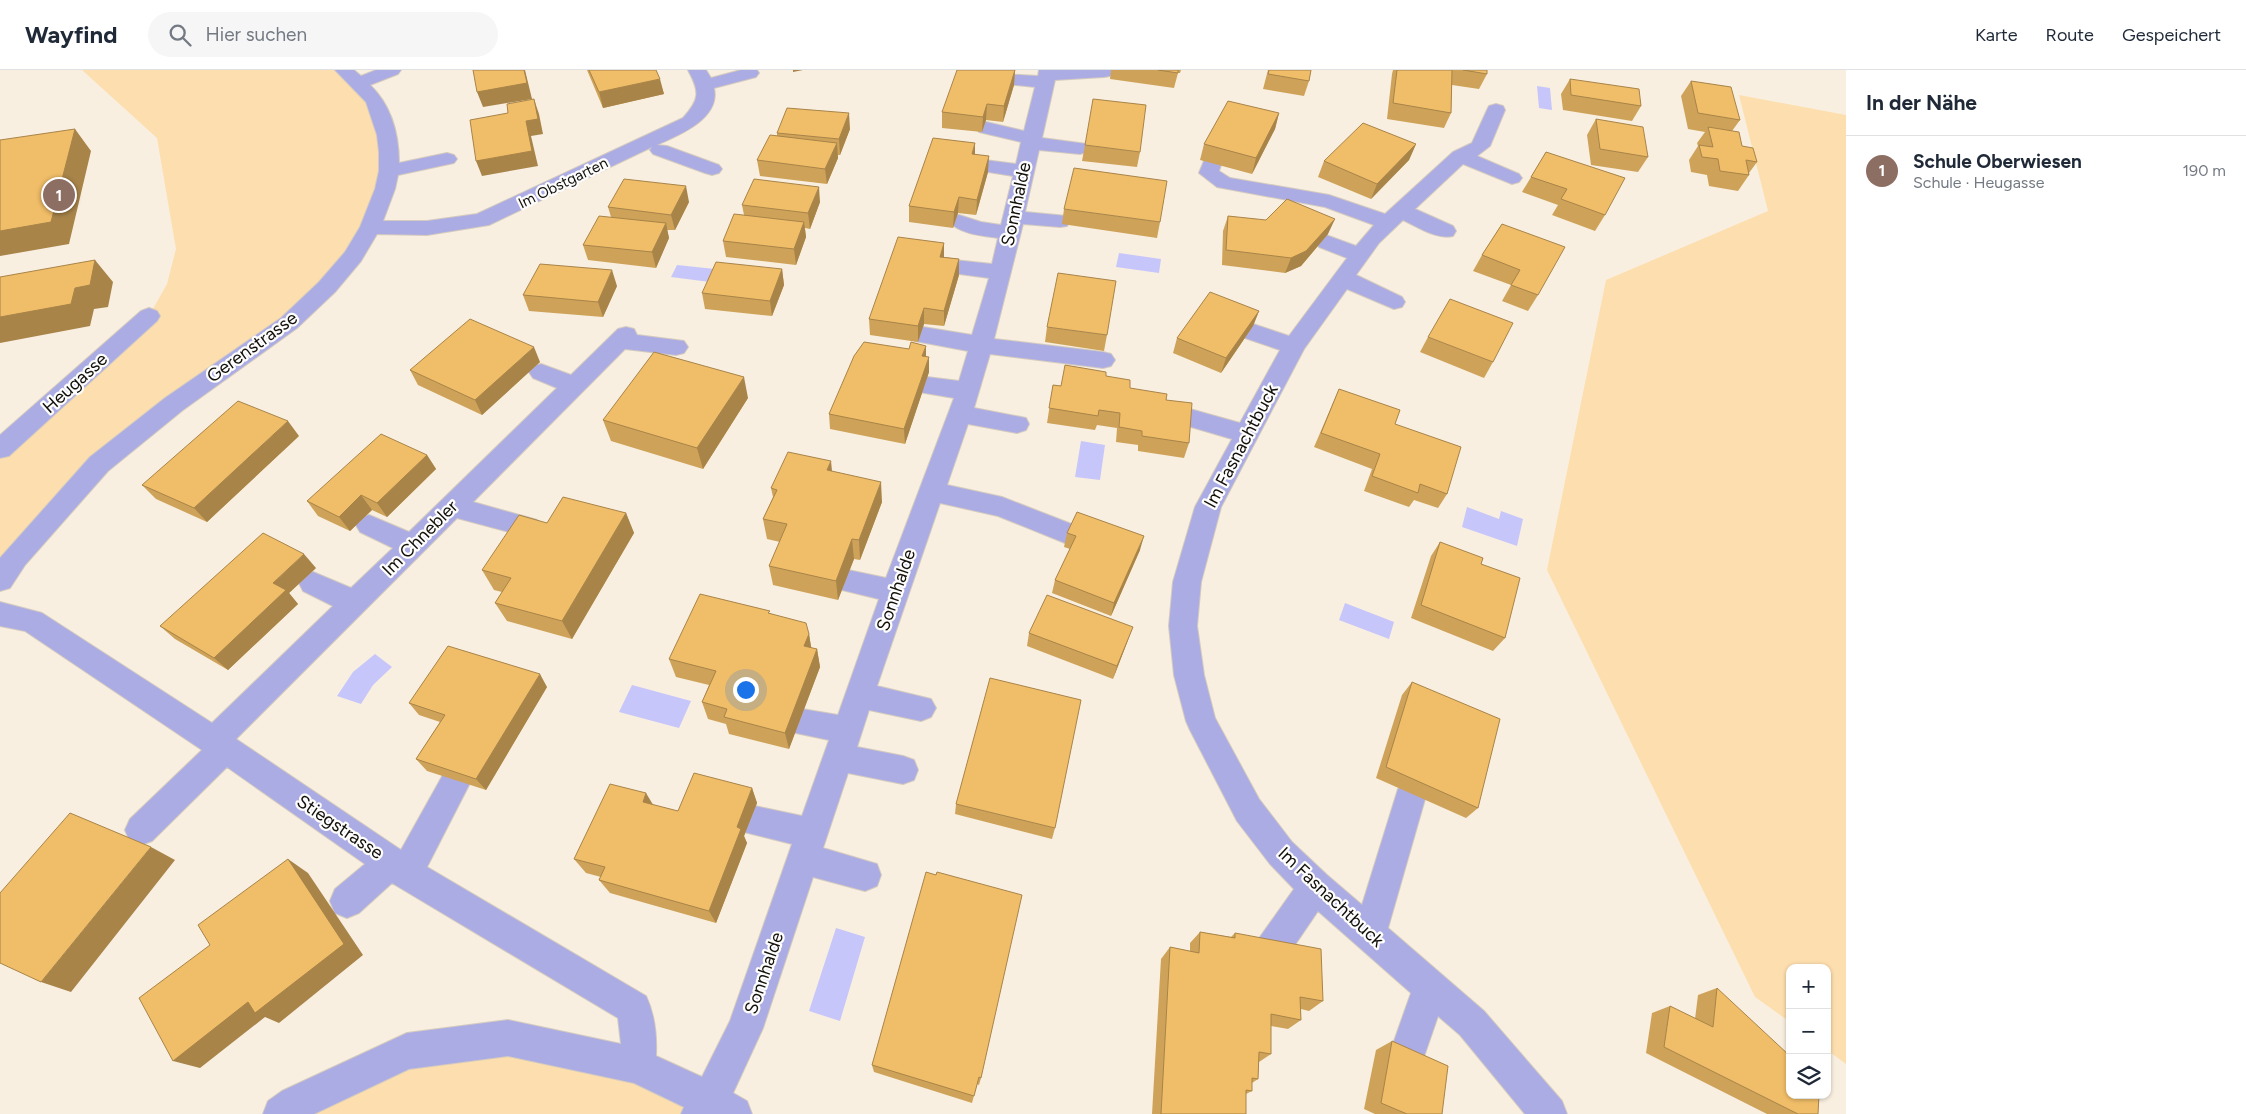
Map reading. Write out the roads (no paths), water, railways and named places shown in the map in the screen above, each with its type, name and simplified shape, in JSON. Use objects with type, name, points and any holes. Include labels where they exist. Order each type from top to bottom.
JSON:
[{"type":"street","points":[[352,76],[392,70]]},
{"type":"street","points":[[1001,79],[1104,72]]},
{"type":"street","points":[[702,78],[750,73]]},
{"type":"street","name":"Gerenstrasse","points":[[0,580],[16,557],[99,464],[174,404],[252,351],[289,323],[327,287],[353,256],[370,228],[385,189],[388,171],[387,135],[382,118],[375,100],[352,76]]},
{"type":"street","name":"Sonnhalde","points":[[715,1109],[745,1028],[931,491],[964,403],[1001,272],[1046,76]]},
{"type":"street","name":"Im Obstgarten","points":[[370,228],[442,227],[482,220],[500,212],[690,122],[705,106],[702,78]]},
{"type":"street","name":"Im Fasnachtbuck","points":[[1496,110],[1480,146],[1460,156],[1372,238],[1294,346],[1208,507],[1186,582],[1183,626],[1189,675],[1201,721],[1248,810],[1281,853],[1316,887],[1472,1023],[1548,1114]]},
{"type":"street","points":[[986,128],[1030,141],[1080,148]]},
{"type":"street","points":[[660,150],[712,169]]},
{"type":"street","points":[[1460,156],[1512,178]]},
{"type":"street","points":[[388,171],[446,159]]},
{"type":"street","points":[[977,165],[1024,171]]},
{"type":"street","points":[[1211,165],[1209,173],[1224,183],[1328,192],[1395,217],[1446,231]]},
{"type":"street","points":[[959,221],[977,228],[1060,221]]},
{"type":"street","points":[[1326,242],[1360,255]]},
{"type":"street","points":[[945,266],[1001,272]]},
{"type":"street","points":[[1342,278],[1394,302]]},
{"type":"street","name":"Heugasse","points":[[0,449],[9,430],[149,316]]},
{"type":"street","points":[[1253,332],[1294,346]]},
{"type":"street","points":[[923,334],[981,345],[1103,360]]},
{"type":"street","name":"Im Chnebler","points":[[141,830],[219,744],[354,603],[623,338],[676,347]]},
{"type":"street","points":[[541,372],[574,386]]},
{"type":"street","points":[[927,386],[1017,424]]},
{"type":"street","points":[[1190,418],[1246,434]]},
{"type":"street","points":[[931,491],[1002,507],[1065,532]]},
{"type":"street","points":[[452,507],[528,527]]},
{"type":"street","points":[[369,525],[413,545]]},
{"type":"street","points":[[848,580],[896,591]]},
{"type":"street","points":[[313,583],[354,603]]},
{"type":"street","name":"Stiegstrasse","points":[[0,614],[32,621],[219,744],[398,867],[634,1008],[638,1037],[637,1066]]},
{"type":"street","points":[[860,695],[921,708]]},
{"type":"street","points":[[802,722],[844,744],[902,770]]},
{"type":"street","points":[[347,901],[398,867],[455,783]]},
{"type":"street","points":[[1370,934],[1409,799]]},
{"type":"street","points":[[754,820],[865,875]]},
{"type":"street","points":[[1272,949],[1316,887]]},
{"type":"street","points":[[1406,1058],[1430,988]]},
{"type":"street","points":[[281,1114],[295,1104],[406,1051],[508,1038],[637,1066],[715,1109]]},
{"type":"water","points":[[1537,86],[1550,88],[1552,110],[1539,108]]},
{"type":"water","points":[[1119,253],[1161,259],[1159,273],[1116,267]]},
{"type":"water","points":[[677,265],[715,269],[710,282],[671,277]]},
{"type":"water","points":[[1081,441],[1105,445],[1100,480],[1075,477]]},
{"type":"water","points":[[1467,507],[1499,519],[1501,511],[1523,519],[1517,546],[1462,527]]},
{"type":"water","points":[[1345,603],[1394,622],[1389,639],[1339,620]]},
{"type":"water","points":[[375,654],[392,667],[373,685],[361,704],[337,696],[353,672]]},
{"type":"water","points":[[632,685],[691,701],[679,728],[619,712]]},
{"type":"water","points":[[836,928],[865,937],[840,1021],[809,1011]]},
{"type":"place","name":"Schule Oberwiesen","points":[[59,195]]}]
